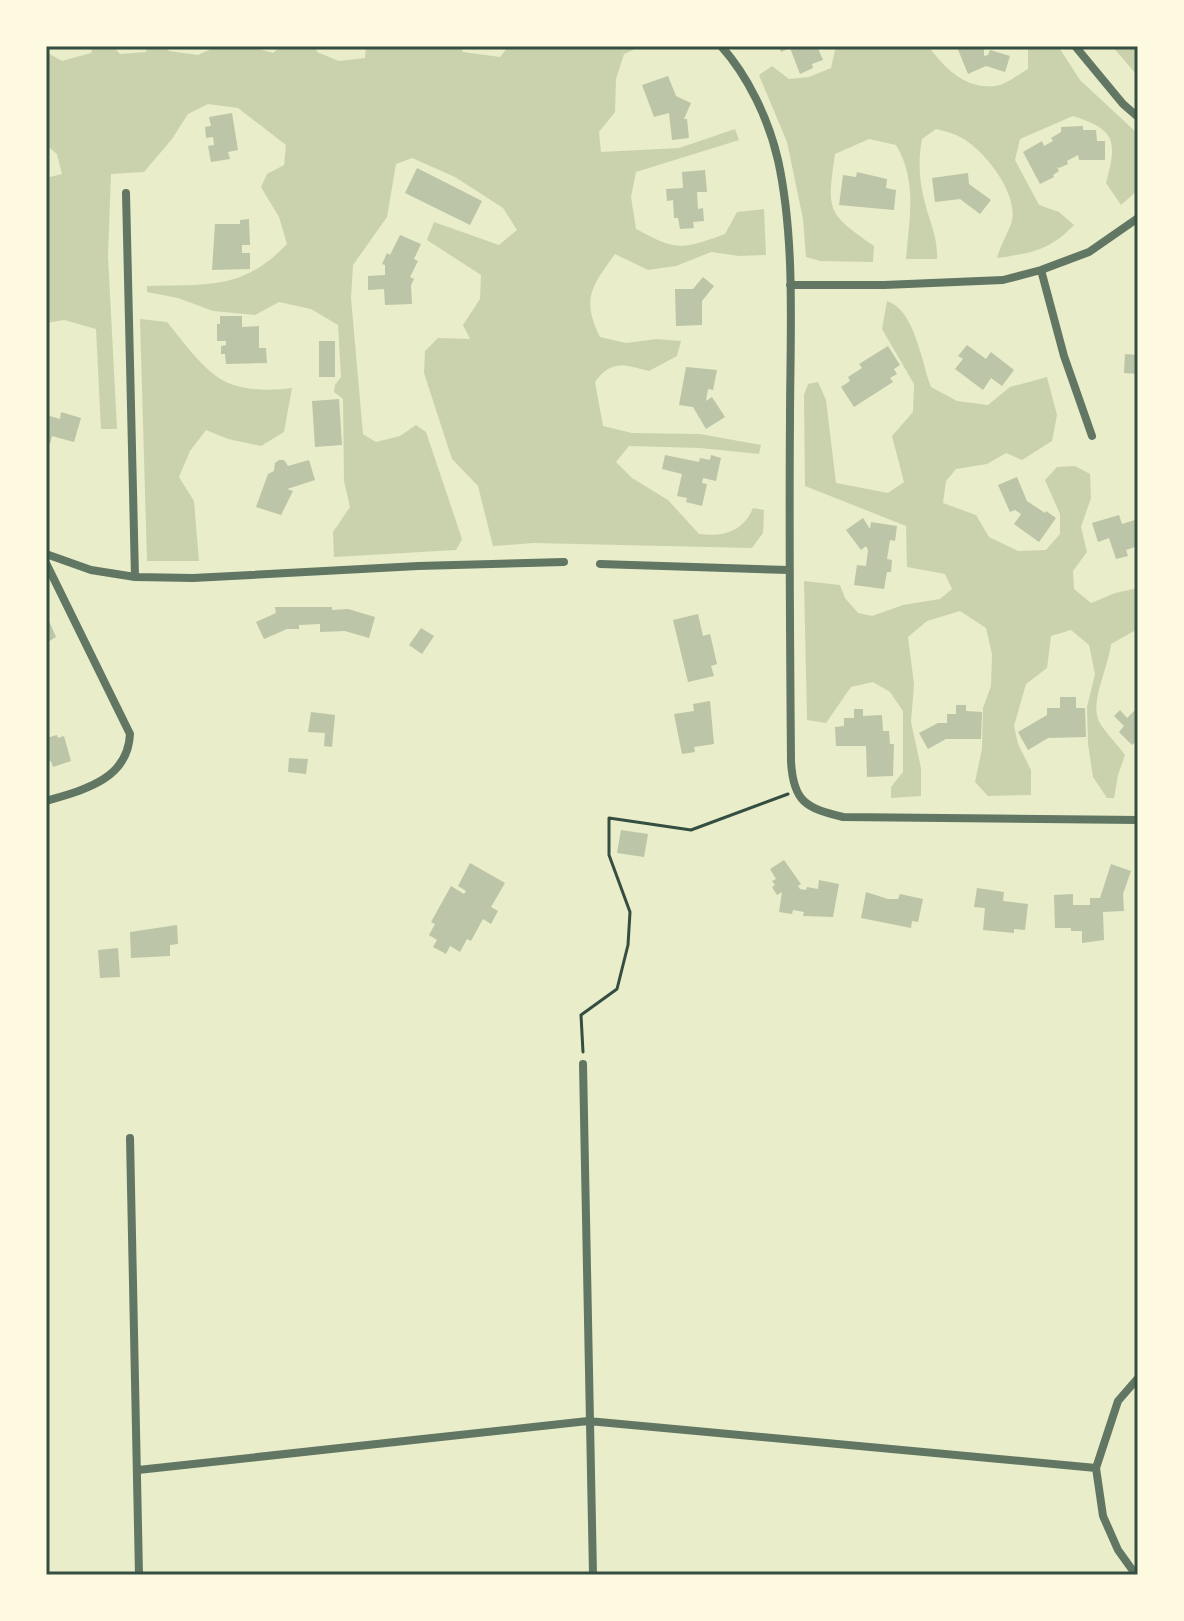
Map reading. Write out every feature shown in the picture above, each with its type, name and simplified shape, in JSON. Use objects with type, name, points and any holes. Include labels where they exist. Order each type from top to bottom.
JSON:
[{"type":"street","points":[[721,46],[749,87],[777,158],[790,285],[791,769],[796,791],[805,804],[843,817],[1138,820]]},
{"type":"street","points":[[1075,46],[1123,104],[1138,117]]},
{"type":"street","points":[[126,193],[135,577]]},
{"type":"street","points":[[790,285],[1003,280],[1089,252],[1138,218]]},
{"type":"street","points":[[1041,270],[1064,356],[1092,436]]},
{"type":"street","points":[[46,554],[91,570],[135,577],[193,578],[564,562]]},
{"type":"street","points":[[46,563],[130,734],[130,749],[108,778],[46,801]]},
{"type":"street","points":[[600,564],[789,570]]},
{"type":"street","points":[[583,1064],[593,1575]]},
{"type":"street","points":[[130,1138],[139,1575]]},
{"type":"street","points":[[1136,1575],[1118,1550],[1103,1516],[1096,1468],[1118,1401],[1138,1378]]},
{"type":"street","points":[[138,1470],[588,1421],[1096,1468]]},
{"type":"path","points":[[583,1064],[581,1015],[617,989],[628,945],[630,912],[609,855],[609,818],[691,830],[796,791]]},
{"type":"green space","points":[[93,46],[113,46],[120,54],[146,52],[147,46],[166,46],[169,51],[198,55],[217,46],[248,46],[273,53],[281,46],[316,46],[317,52],[339,61],[365,58],[366,46],[460,46],[463,52],[500,57],[509,46],[642,46],[624,54],[616,79],[615,112],[599,132],[601,152],[679,148],[735,129],[739,140],[636,172],[631,197],[636,229],[661,241],[688,245],[725,234],[737,212],[764,209],[766,255],[739,256],[711,252],[676,266],[648,270],[615,254],[595,284],[590,302],[600,337],[626,343],[657,339],[681,341],[677,356],[649,371],[619,366],[601,375],[595,382],[603,426],[632,433],[700,434],[761,445],[759,454],[629,446],[616,462],[632,478],[668,500],[699,534],[716,535],[731,531],[744,523],[753,508],[764,510],[763,533],[752,548],[533,543],[493,546],[478,486],[452,459],[424,373],[425,351],[438,338],[470,339],[463,325],[480,299],[481,275],[427,240],[434,222],[499,245],[517,230],[503,208],[455,177],[412,158],[396,164],[387,217],[353,265],[351,298],[363,434],[376,442],[400,436],[416,425],[426,432],[462,539],[456,550],[334,557],[333,532],[350,507],[344,481],[343,399],[334,392],[341,377],[338,325],[311,309],[279,302],[255,315],[213,311],[178,298],[147,292],[147,286],[206,284],[239,277],[271,259],[287,244],[279,217],[261,187],[267,174],[284,165],[286,145],[238,108],[208,104],[188,114],[144,172],[111,174],[108,256],[117,429],[101,429],[96,329],[64,320],[46,323],[46,178],[62,174],[57,154],[46,145],[46,52],[62,61],[91,53]]},
{"type":"green space","points":[[836,46],[928,46],[956,75],[974,84],[995,86],[1028,69],[1028,46],[1058,46],[1080,80],[1138,134],[1138,190],[1121,205],[1106,183],[1112,157],[1110,139],[1088,121],[1073,116],[1020,139],[1015,160],[1039,205],[1059,212],[1074,225],[1048,246],[997,258],[1013,213],[1006,187],[980,152],[954,134],[936,129],[922,139],[920,163],[921,187],[935,237],[937,259],[906,259],[910,187],[903,159],[896,145],[869,139],[835,154],[831,199],[838,217],[874,246],[873,262],[820,261],[806,257],[803,219],[787,142],[759,75],[772,66],[789,79],[809,77],[831,68]]},
{"type":"green space","points":[[1112,46],[1138,46],[1138,77],[1136,74]]},
{"type":"green space","points":[[887,301],[897,306],[911,325],[931,387],[957,401],[988,405],[1010,387],[1047,377],[1057,415],[1052,441],[1022,460],[1006,453],[987,464],[956,469],[946,481],[943,503],[976,515],[989,537],[1018,551],[1046,550],[1060,534],[1060,514],[1045,480],[1057,467],[1075,466],[1090,474],[1091,498],[1081,527],[1087,552],[1073,571],[1074,589],[1091,603],[1138,588],[1138,633],[1134,631],[1111,644],[1097,702],[1100,723],[1125,755],[1114,798],[1107,798],[1093,777],[1087,707],[1095,674],[1089,645],[1071,630],[1051,636],[1047,668],[1026,684],[1014,726],[1018,744],[1031,770],[1031,795],[988,796],[975,782],[982,749],[983,708],[991,686],[992,654],[986,628],[960,611],[927,621],[908,637],[914,684],[911,722],[921,768],[921,796],[891,798],[891,787],[903,772],[903,711],[890,692],[873,682],[851,687],[826,723],[807,720],[804,581],[840,585],[845,598],[858,613],[872,616],[903,605],[940,599],[952,589],[945,574],[907,567],[906,526],[805,486],[804,395],[808,384],[818,382],[826,400],[836,483],[888,493],[904,482],[892,436],[913,412],[914,384],[882,329]]},
{"type":"green space","points":[[140,319],[167,322],[201,362],[224,381],[258,389],[292,388],[284,432],[261,446],[228,439],[206,430],[190,451],[179,477],[194,501],[199,561],[147,561]]},
{"type":"building","points":[[779,46],[817,46],[823,60],[800,74],[790,48],[781,52]]},
{"type":"building","points":[[984,46],[984,56],[990,50],[1010,56],[1005,72],[986,66],[968,74],[957,47]]},
{"type":"building","points":[[668,76],[676,96],[691,103],[684,119],[687,119],[689,138],[672,140],[669,113],[654,117],[642,85]]},
{"type":"building","points":[[232,113],[238,150],[228,152],[230,159],[211,162],[208,146],[214,145],[213,137],[206,138],[205,127],[211,126],[209,117]]},
{"type":"building","points":[[1083,126],[1083,130],[1096,130],[1097,141],[1105,141],[1105,160],[1079,160],[1078,155],[1067,161],[1068,164],[1057,167],[1059,171],[1054,177],[1040,184],[1023,152],[1042,141],[1044,146],[1053,141],[1051,138],[1061,132],[1061,127]]},
{"type":"building","points":[[417,168],[482,201],[470,225],[405,193]]},
{"type":"building","points":[[705,170],[707,192],[697,192],[698,209],[703,208],[704,221],[693,222],[694,228],[680,229],[678,218],[674,218],[673,200],[667,201],[666,189],[683,188],[682,172]]},
{"type":"building","points":[[857,172],[887,179],[886,188],[896,190],[894,210],[839,205],[843,175],[856,177]]},
{"type":"building","points":[[968,173],[969,184],[991,200],[980,214],[960,199],[935,202],[932,178]]},
{"type":"building","points":[[249,219],[250,245],[242,245],[242,253],[250,253],[250,269],[212,270],[215,224],[240,224],[240,220]]},
{"type":"building","points":[[400,235],[421,244],[414,259],[418,261],[410,277],[414,279],[411,285],[412,304],[385,305],[384,289],[368,290],[368,276],[385,275],[385,265],[382,264]]},
{"type":"building","points":[[703,277],[714,286],[702,301],[702,325],[676,326],[675,289],[693,289]]},
{"type":"building","points":[[220,316],[242,316],[242,327],[259,326],[259,348],[266,348],[267,363],[226,364],[221,346],[226,345],[226,341],[217,341]]},
{"type":"building","points":[[319,341],[335,341],[335,377],[319,377]]},
{"type":"building","points":[[967,345],[986,359],[991,352],[1014,370],[1002,386],[991,378],[983,390],[955,369],[963,359],[958,356]]},
{"type":"building","points":[[888,346],[900,365],[894,369],[897,374],[890,378],[893,382],[854,407],[841,387],[850,381],[848,377],[862,368],[859,364]]},
{"type":"building","points":[[1125,354],[1138,355],[1138,374],[1124,373]]},
{"type":"building","points":[[686,367],[717,370],[713,390],[708,389],[706,401],[712,397],[725,417],[706,429],[693,407],[679,405]]},
{"type":"building","points":[[339,399],[342,445],[315,447],[312,401]]},
{"type":"building","points":[[61,412],[81,418],[74,442],[52,436],[50,444],[46,443],[46,415],[60,419]]},
{"type":"building","points":[[665,455],[699,462],[700,458],[710,460],[711,455],[721,458],[716,481],[703,478],[702,483],[707,484],[702,506],[677,496],[682,474],[662,469]]},
{"type":"building","points":[[284,460],[288,466],[309,460],[315,480],[287,489],[293,491],[281,515],[256,507],[268,474],[274,471],[275,463]]},
{"type":"building","points":[[1017,477],[1027,501],[1056,518],[1039,542],[1014,524],[1021,514],[1015,510],[1010,512],[998,485]]},
{"type":"building","points":[[1119,515],[1122,524],[1138,519],[1138,546],[1126,550],[1128,556],[1116,559],[1109,538],[1098,542],[1092,523]]},
{"type":"building","points":[[863,518],[870,529],[871,522],[897,526],[895,541],[890,540],[887,559],[892,560],[891,572],[887,572],[884,589],[854,585],[857,565],[866,566],[868,550],[866,546],[861,550],[846,530]]},
{"type":"building","points":[[275,607],[332,607],[332,610],[348,609],[375,617],[369,638],[345,631],[320,632],[320,624],[299,625],[299,629],[287,629],[264,639],[256,622],[276,613]]},
{"type":"building","points":[[46,614],[56,637],[46,643]]},
{"type":"building","points":[[698,614],[703,636],[710,634],[717,664],[711,666],[714,676],[688,682],[673,620]]},
{"type":"building","points":[[421,628],[434,636],[422,654],[409,645]]},
{"type":"building","points":[[1060,697],[1076,697],[1076,708],[1085,708],[1086,737],[1048,738],[1028,750],[1018,732],[1047,715],[1047,708],[1060,708]]},
{"type":"building","points":[[710,701],[714,744],[694,747],[695,752],[682,754],[674,714],[694,711],[693,704]]},
{"type":"building","points":[[956,705],[966,705],[966,711],[982,712],[981,739],[946,739],[928,749],[919,733],[938,723],[947,723],[947,714],[956,714]]},
{"type":"building","points":[[1138,707],[1138,740],[1132,745],[1119,732],[1124,726],[1114,716],[1120,710],[1127,718]]},
{"type":"building","points":[[854,709],[863,709],[863,716],[882,715],[883,731],[889,731],[890,744],[894,744],[893,776],[867,777],[866,746],[836,746],[835,727],[844,726],[844,718],[854,718]]},
{"type":"building","points":[[311,712],[335,715],[332,747],[324,746],[325,733],[308,732]]},
{"type":"building","points":[[57,735],[58,738],[64,736],[71,761],[53,767],[51,761],[46,763],[46,738]]},
{"type":"building","points":[[289,758],[308,759],[306,774],[288,772]]},
{"type":"building","points":[[621,830],[648,834],[644,857],[617,853]]},
{"type":"building","points":[[784,860],[801,884],[798,886],[800,889],[818,889],[819,880],[839,884],[833,917],[803,916],[804,912],[793,910],[792,914],[779,912],[782,892],[777,895],[772,887],[775,885],[772,881],[776,879],[770,869]]},
{"type":"building","points":[[470,863],[505,883],[491,907],[498,911],[491,924],[483,919],[471,941],[467,939],[460,952],[450,946],[446,954],[433,947],[437,940],[429,935],[435,924],[431,922],[451,886],[464,894],[466,891],[458,886]]},
{"type":"building","points":[[1111,864],[1131,871],[1123,894],[1124,911],[1103,912],[1104,940],[1082,943],[1082,931],[1055,928],[1054,895],[1073,894],[1073,905],[1090,905],[1090,898],[1100,898]]},
{"type":"building","points":[[977,888],[1004,892],[1003,901],[1028,904],[1025,930],[1014,929],[1014,933],[983,930],[985,908],[974,907]]},
{"type":"building","points":[[866,892],[888,899],[898,899],[900,894],[923,899],[918,922],[912,921],[911,928],[861,918]]},
{"type":"building","points":[[177,925],[178,944],[170,945],[170,956],[131,958],[130,932]]},
{"type":"building","points":[[118,948],[120,977],[100,978],[98,950]]}]
